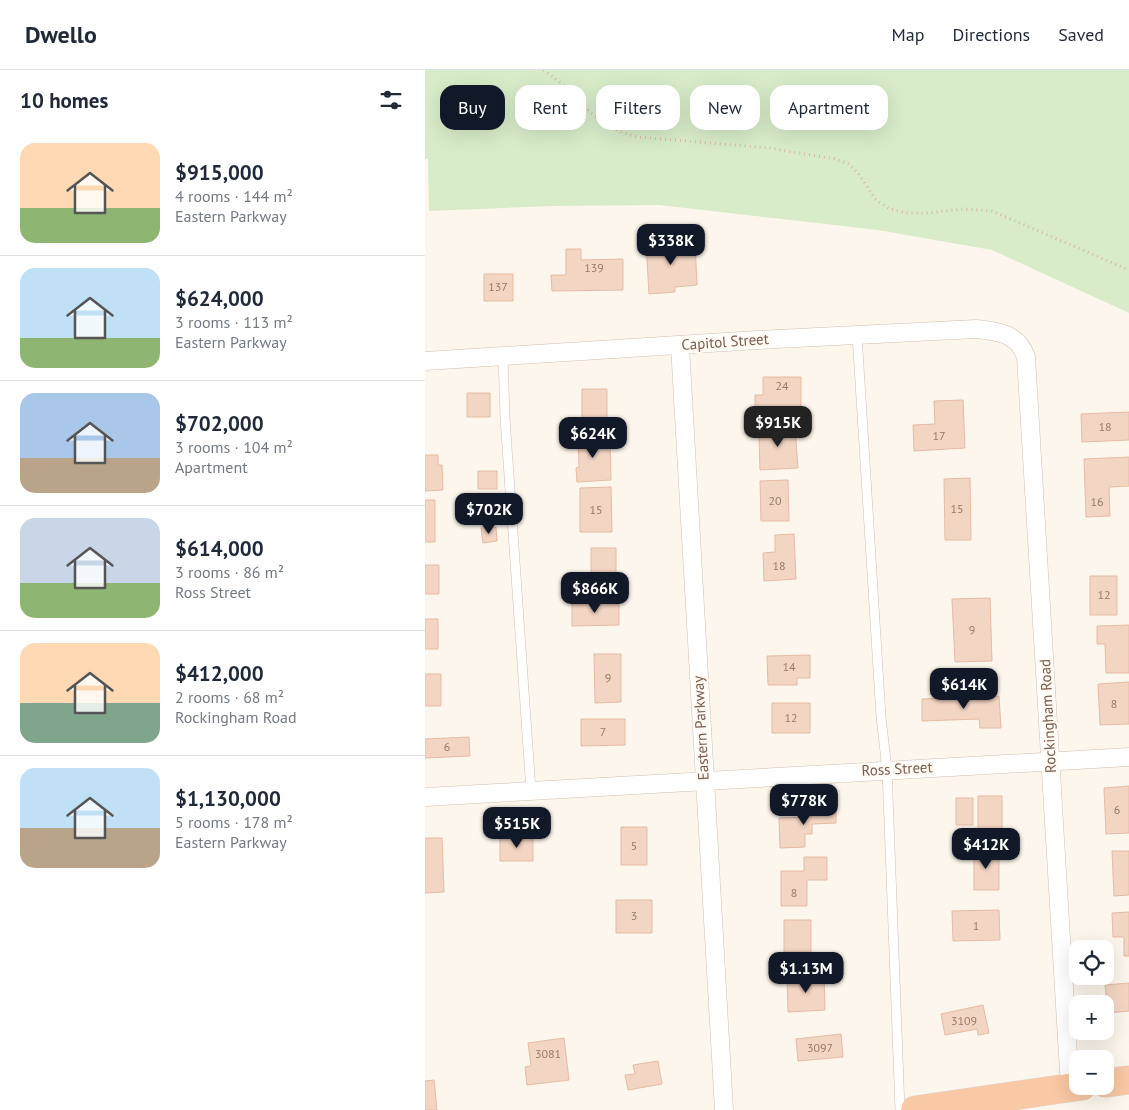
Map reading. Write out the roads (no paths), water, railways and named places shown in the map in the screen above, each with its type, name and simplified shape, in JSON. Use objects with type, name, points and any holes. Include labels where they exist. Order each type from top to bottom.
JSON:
[{"type":"highway","points":[[1114,1082],[1129,1080]]},
{"type":"highway","points":[[915,1110],[1069,1088]]},
{"type":"street","name":"Capitol Street","points":[[425,361],[857,334],[976,329],[1005,333],[1020,346]]},
{"type":"street","name":"Eastern Parkway","points":[[680,346],[724,1110]]},
{"type":"street","name":"Rockingham Road","points":[[1020,346],[1026,357],[1051,761],[1073,1050]]},
{"type":"street","name":"Ross Street","points":[[425,797],[1129,757]]},
{"type":"lane","points":[[857,334],[881,717],[887,770],[901,1110]]},
{"type":"lane","points":[[503,356],[505,418],[531,790]]}]
